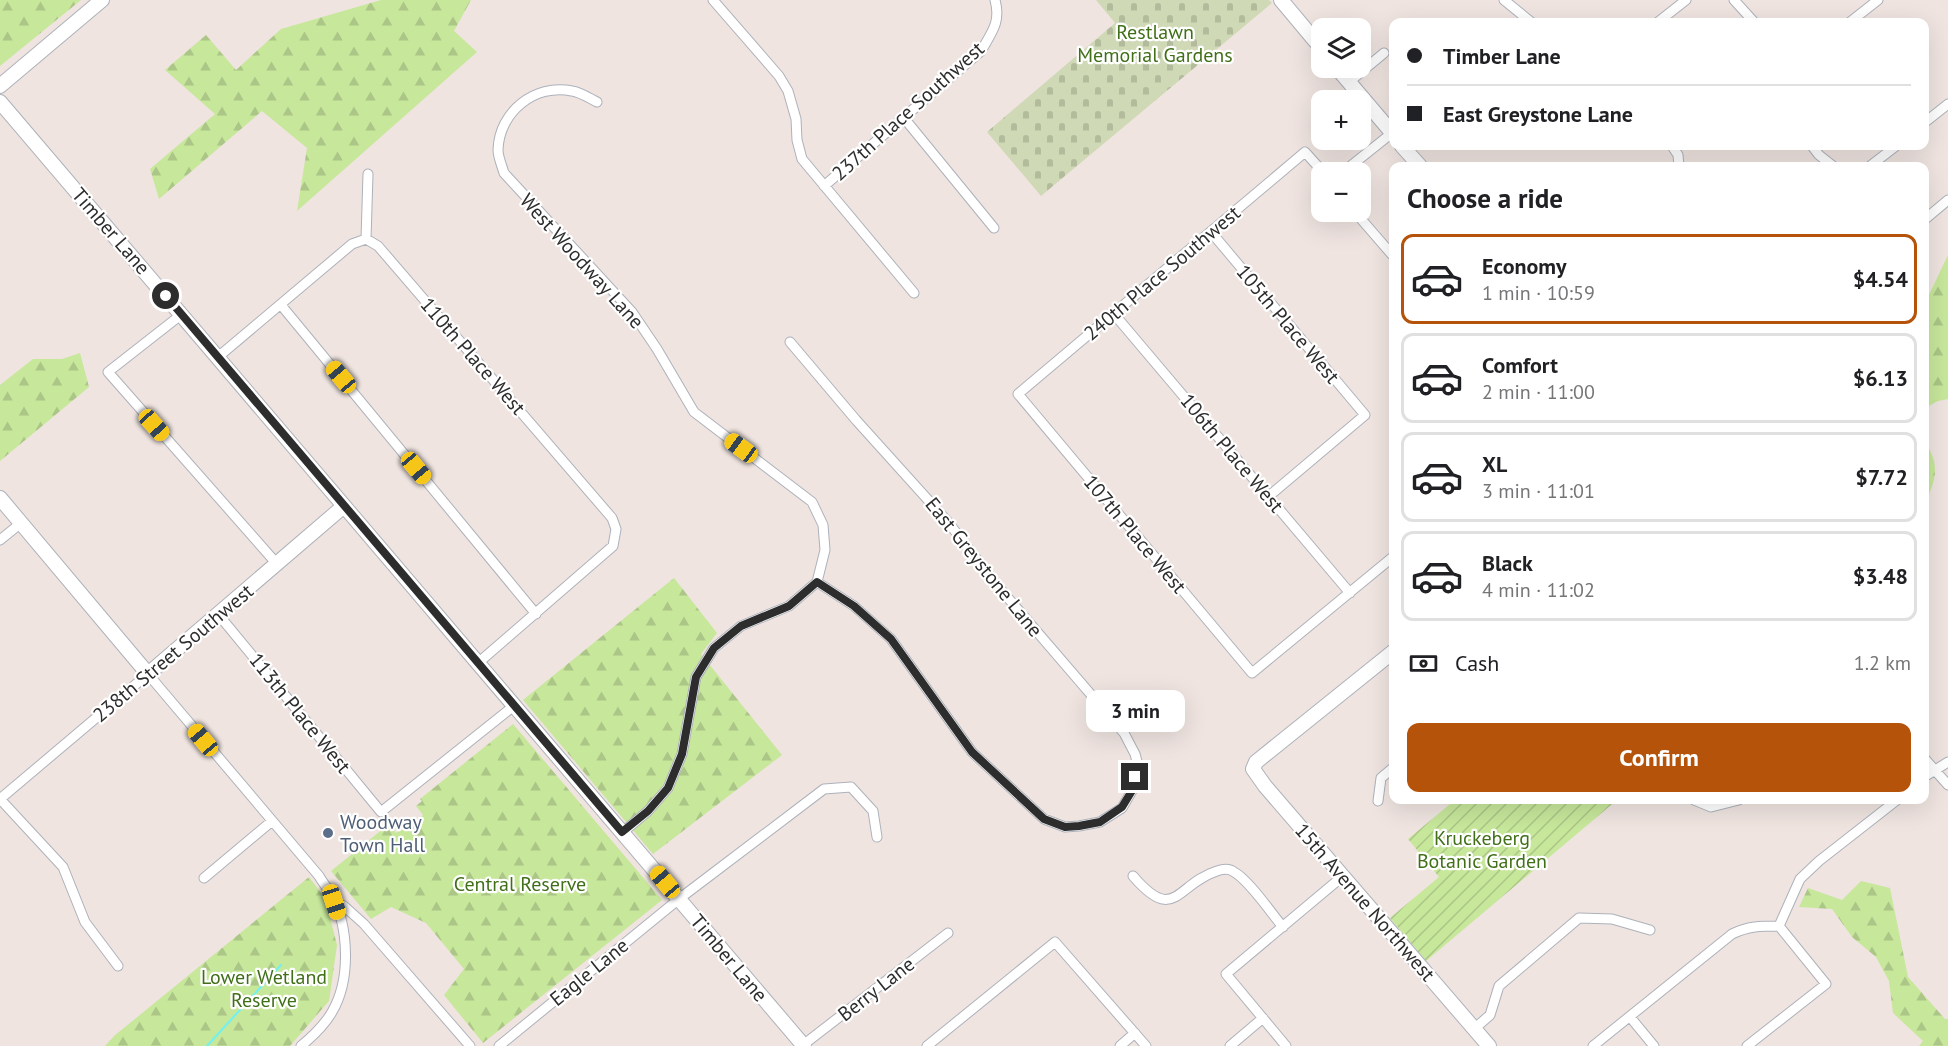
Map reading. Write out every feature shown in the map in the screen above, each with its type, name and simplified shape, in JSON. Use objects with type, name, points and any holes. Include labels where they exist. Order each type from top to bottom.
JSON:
[{"type":"street","points":[[0,86],[102,0]]},
{"type":"street","points":[[714,0],[779,75],[788,91],[796,119],[797,140],[802,159],[914,293]]},
{"type":"street","name":"237th Place Southwest","points":[[824,186],[981,51],[993,32],[998,16],[995,0]]},
{"type":"street","points":[[1281,0],[1311,37]]},
{"type":"street","points":[[1504,0],[1527,18]]},
{"type":"street","points":[[1663,18],[1686,0]]},
{"type":"street","points":[[1734,0],[1750,18]]},
{"type":"street","points":[[1855,18],[1878,0]]},
{"type":"street","points":[[1349,82],[1384,53]]},
{"type":"street","points":[[1346,78],[1389,129]]},
{"type":"street","name":"West Woodway Lane","points":[[597,102],[573,91],[553,90],[531,95],[515,108],[504,128],[498,150],[504,173],[632,312],[694,411],[812,502],[823,525],[825,550],[817,582]]},
{"type":"street","name":"Timber Lane","points":[[0,102],[804,1045]]},
{"type":"street","points":[[1929,119],[1948,104]]},
{"type":"street","points":[[904,118],[994,228]]},
{"type":"street","points":[[1356,162],[1389,137]]},
{"type":"street","points":[[1406,150],[1416,162]]},
{"type":"street","points":[[1816,150],[1829,162]]},
{"type":"street","points":[[1875,162],[1891,150]]},
{"type":"street","name":"240th Place Southwest","points":[[1018,394],[1305,152],[1314,162]]},
{"type":"street","points":[[218,357],[352,244],[366,238],[368,174]]},
{"type":"street","points":[[1929,216],[1948,200]]},
{"type":"street","points":[[1364,222],[1389,251]]},
{"type":"street","name":"105th Place West","points":[[1211,232],[1365,415],[1269,496]]},
{"type":"street","name":"110th Place West","points":[[366,238],[386,255],[612,518],[616,529],[613,546],[536,614]]},
{"type":"street","points":[[281,305],[536,614],[478,663]]},
{"type":"street","points":[[182,314],[108,372],[277,564]]},
{"type":"street","name":"106th Place West","points":[[1114,314],[1350,593]]},
{"type":"street","name":"East Greystone Lane","points":[[790,342],[856,420],[948,522],[996,584],[1124,733],[1138,765],[1133,789],[1122,807],[1100,822],[1079,826],[1065,827],[1044,819],[972,752],[891,639],[854,606],[817,582]]},
{"type":"street","name":"107th Place West","points":[[1018,394],[1252,673],[1350,593]]},
{"type":"street","points":[[0,498],[319,876],[334,902],[345,946],[345,975],[340,996],[332,1013],[319,1030],[301,1046]]},
{"type":"street","name":"238th Street Southwest","points":[[0,799],[344,506]]},
{"type":"street","points":[[0,540],[21,523]]},
{"type":"street","points":[[1350,593],[1389,560]]},
{"type":"street","points":[[622,832],[648,811],[668,788],[682,754],[696,677],[714,648],[741,626],[789,606],[817,582]]},
{"type":"street","name":"113th Place West","points":[[218,614],[381,812],[514,705]]},
{"type":"street","name":"15th Avenue Northwest","points":[[1389,655],[1263,756],[1256,762],[1253,769],[1489,1046]]},
{"type":"street","points":[[1929,774],[1948,762]]},
{"type":"street","points":[[1929,764],[1948,785]]},
{"type":"street","points":[[1378,801],[1381,777],[1389,771]]},
{"type":"street","name":"Eagle Lane","points":[[499,1046],[679,899],[824,789],[851,787],[873,811],[877,837]]},
{"type":"street","points":[[0,799],[63,867],[85,922],[118,966]]},
{"type":"street","points":[[1704,804],[1711,807],[1723,804]]},
{"type":"street","points":[[1779,926],[1800,879],[1819,861],[1892,804]]},
{"type":"street","points":[[204,878],[272,821]]},
{"type":"street","points":[[1133,876],[1145,890],[1164,900],[1175,898],[1214,872],[1227,869],[1233,871],[1251,888],[1283,927]]},
{"type":"street","points":[[1286,1046],[1226,974],[1343,876]]},
{"type":"street","points":[[334,902],[344,906],[364,924],[470,1046]]},
{"type":"street","points":[[1474,1029],[1490,1015],[1499,986],[1579,918],[1612,919],[1650,930]]},
{"type":"street","points":[[1747,1046],[1826,984],[1779,926]]},
{"type":"street","points":[[1593,1046],[1732,934],[1744,928],[1779,926]]},
{"type":"street","name":"Berry Lane","points":[[804,1045],[948,933]]},
{"type":"street","points":[[927,1046],[1055,942],[1146,1046]]},
{"type":"street","points":[[1630,1017],[1654,1046]]},
{"type":"street","points":[[1230,1046],[1263,1018]]},
{"type":"street","points":[[1120,1046],[1135,1034]]},
{"type":"green space","points":[[0,0],[81,0],[0,66]]},
{"type":"green space","points":[[381,0],[471,0],[454,31],[477,52],[297,211],[307,148],[262,111],[159,199],[150,169],[215,114],[165,70],[206,35],[236,70],[281,29]]},
{"type":"green space","name":"Restlawn Memorial Gardens","points":[[1096,0],[1269,0],[1272,3],[1041,196],[987,132],[1115,23]]},
{"type":"green space","points":[[1948,255],[1948,399],[1929,406],[1929,295]]},
{"type":"green space","points":[[80,353],[89,387],[0,461],[0,385],[33,359],[62,359]]},
{"type":"green space","points":[[1929,449],[1935,464],[1929,493]]},
{"type":"green space","points":[[674,578],[717,633],[701,654],[782,755],[653,854],[523,700]]},
{"type":"green space","name":"Central Reserve","points":[[513,724],[662,900],[483,1043],[444,995],[464,969],[426,923],[391,907],[371,919],[331,871],[389,824],[396,833],[423,815],[416,806],[422,801],[420,799]]},
{"type":"green space","name":"Kruckeberg Botanic Garden","points":[[1450,804],[1612,804],[1426,961],[1390,918],[1439,877],[1408,839]]},
{"type":"green space","name":"Lower Wetland Reserve","points":[[309,877],[325,898],[337,945],[329,1001],[290,1046],[105,1046],[114,1036]]},
{"type":"green space","points":[[1861,881],[1890,888],[1908,977],[1945,1019],[1948,1019],[1948,1046],[1919,1046],[1923,1041],[1893,1013],[1889,981],[1876,957],[1852,937],[1832,909],[1799,907],[1808,888],[1842,900]]},
{"type":"waterway","points":[[207,1046],[281,965]]},
{"type":"place","name":"Woodway Town Hall","points":[[328,833]]},
{"type":"route","points":[[166,296],[622,832],[648,811],[668,788],[682,754],[696,677],[714,648],[741,626],[789,606],[817,582],[854,606],[891,639],[930,690],[972,752],[1044,819],[1065,827],[1100,822],[1122,807],[1133,789],[1135,777]]}]
